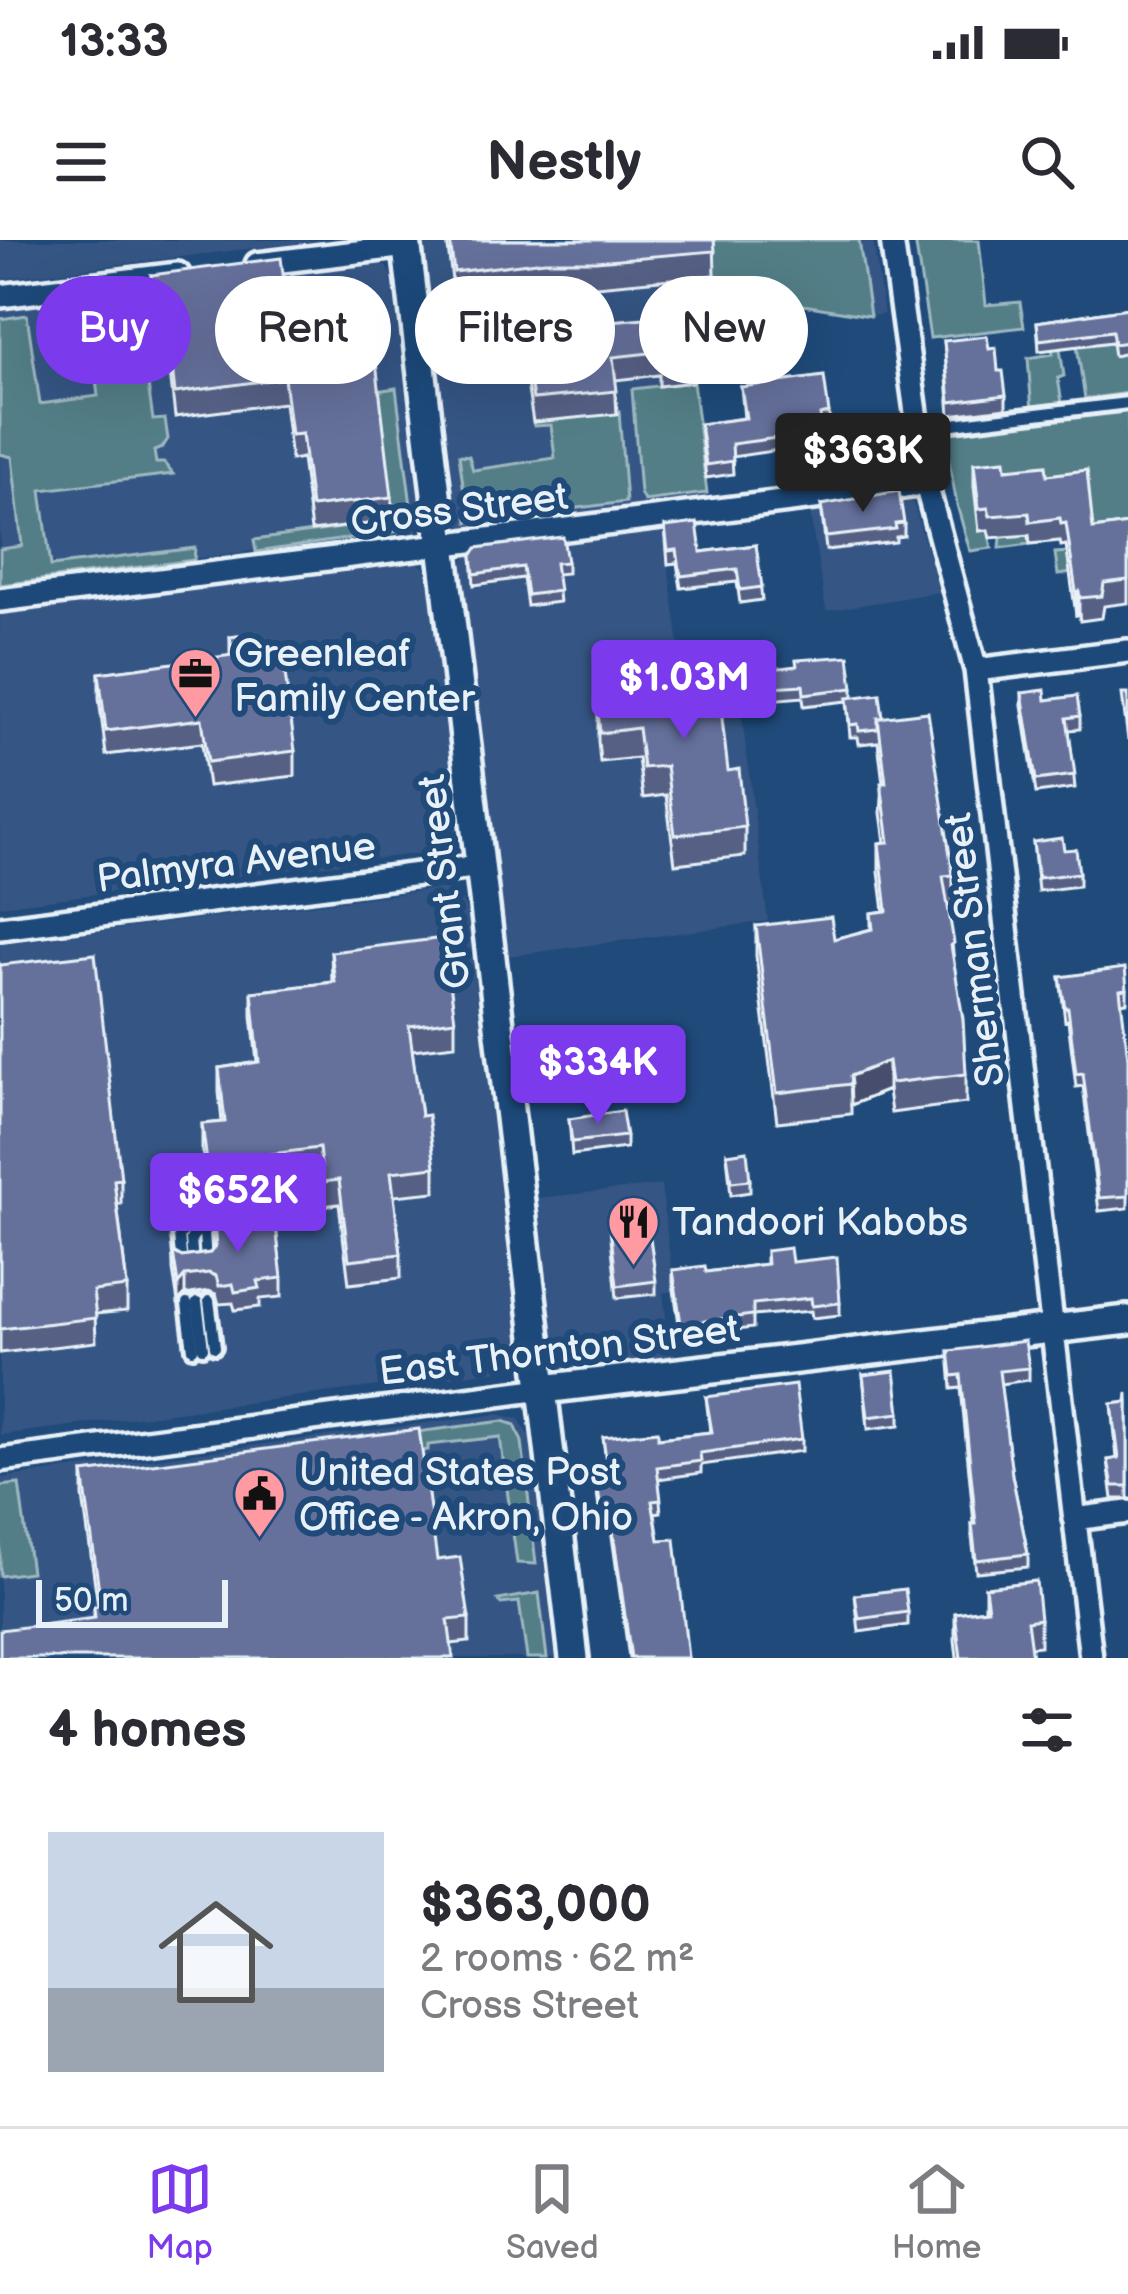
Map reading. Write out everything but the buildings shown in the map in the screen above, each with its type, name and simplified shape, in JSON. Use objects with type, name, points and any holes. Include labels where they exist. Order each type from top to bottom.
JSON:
[{"type":"main road","name":"Grant Street","points":[[406,243],[574,1658]]},
{"type":"main road","name":"East Thornton Street","points":[[544,1389],[1128,1319]]},
{"type":"street","name":"Sherman Street","points":[[892,240],[926,484],[976,670],[1091,1658]]},
{"type":"street","points":[[0,296],[406,243]]},
{"type":"street","name":"Cross Street","points":[[0,600],[926,484]]},
{"type":"street","points":[[976,670],[1128,651]]},
{"type":"street","name":"Palmyra Avenue","points":[[0,928],[481,866]]},
{"type":"street","name":"East Thornton Street","points":[[0,1460],[544,1389]]},
{"type":"street","points":[[1074,1520],[1128,1513]]},
{"type":"lane","points":[[920,428],[1128,403]]},
{"type":"lane","points":[[203,1223],[204,1232],[194,1264],[179,1234],[203,1223]]},
{"type":"lane","points":[[204,1348],[198,1303],[204,1348]]},
{"type":"shaded area","points":[[0,240],[321,240],[0,279]]},
{"type":"shaded area","points":[[424,240],[873,240],[884,314],[808,306],[808,276],[639,276],[639,384],[694,384],[708,499],[466,531],[458,523],[441,384],[615,384],[615,276],[428,276]]},
{"type":"shaded area","points":[[370,261],[386,266],[391,275],[420,514],[414,529],[0,585],[0,308],[36,303],[36,384],[191,384],[191,284],[215,281],[215,384],[391,384],[391,276],[252,276]]},
{"type":"shaded area","points":[[906,495],[913,502],[939,592],[826,611],[809,508]]},
{"type":"shaded area","points":[[663,527],[684,683],[737,678],[768,921],[509,956],[462,565],[465,557]]},
{"type":"shaded area","points":[[418,563],[429,580],[456,821],[455,834],[447,844],[423,853],[0,906],[0,615]]},
{"type":"shaded area","points":[[444,888],[458,895],[466,908],[518,1341],[514,1359],[495,1371],[0,1435],[0,944]]},
{"type":"shaded area","points":[[661,1185],[674,1291],[663,1293],[672,1360],[567,1372],[557,1359],[538,1198]]},
{"type":"shaded area","points":[[498,1414],[519,1419],[529,1436],[555,1658],[0,1658],[0,1478]]},
{"type":"green space","points":[[712,240],[859,240],[870,316],[808,306],[808,276],[715,275]]},
{"type":"green space","points":[[915,240],[979,240],[986,305],[1020,302],[1024,327],[930,338]]},
{"type":"green space","points":[[27,315],[40,404],[98,396],[96,384],[150,384],[153,420],[165,419],[168,439],[154,451],[156,463],[164,463],[173,474],[41,490],[51,566],[195,548],[194,560],[0,585],[0,549],[22,546],[12,457],[0,454],[0,319]]},
{"type":"green space","points":[[1073,320],[1128,353],[1128,393],[1085,399]]},
{"type":"green space","points":[[1056,322],[1064,376],[1058,378],[1062,403],[1032,411],[1028,358],[1053,354],[1048,323]]},
{"type":"green space","points":[[693,384],[707,493],[644,501],[632,389]]},
{"type":"green space","points":[[396,388],[414,529],[256,552],[254,540],[392,521],[376,391]]},
{"type":"green space","points":[[1128,410],[1128,547],[1112,567],[1058,575],[1055,553],[1071,552],[1087,493],[1020,536],[1029,535],[1030,544],[1000,548],[1006,483],[980,531],[988,530],[992,548],[970,551],[944,433]]},
{"type":"green space","points":[[619,411],[626,502],[468,522],[459,455],[469,456],[473,470],[555,458],[551,425],[534,426],[533,422]]},
{"type":"green space","points":[[503,1421],[515,1425],[522,1442],[536,1564],[517,1563],[500,1437],[428,1445],[422,1451],[291,1448]]},
{"type":"green space","points":[[19,1484],[31,1572],[0,1576],[0,1486]]},
{"type":"green space","points":[[539,1593],[547,1658],[527,1658],[519,1602],[501,1604],[498,1600]]},
{"type":"place","name":"Greenleaf Family Center","points":[[195,720]]},
{"type":"place","name":"Tandoori Kabobs","points":[[633,1267]]},
{"type":"place","name":"United States Post Office - Akron, Ohio","points":[[260,1539]]}]
